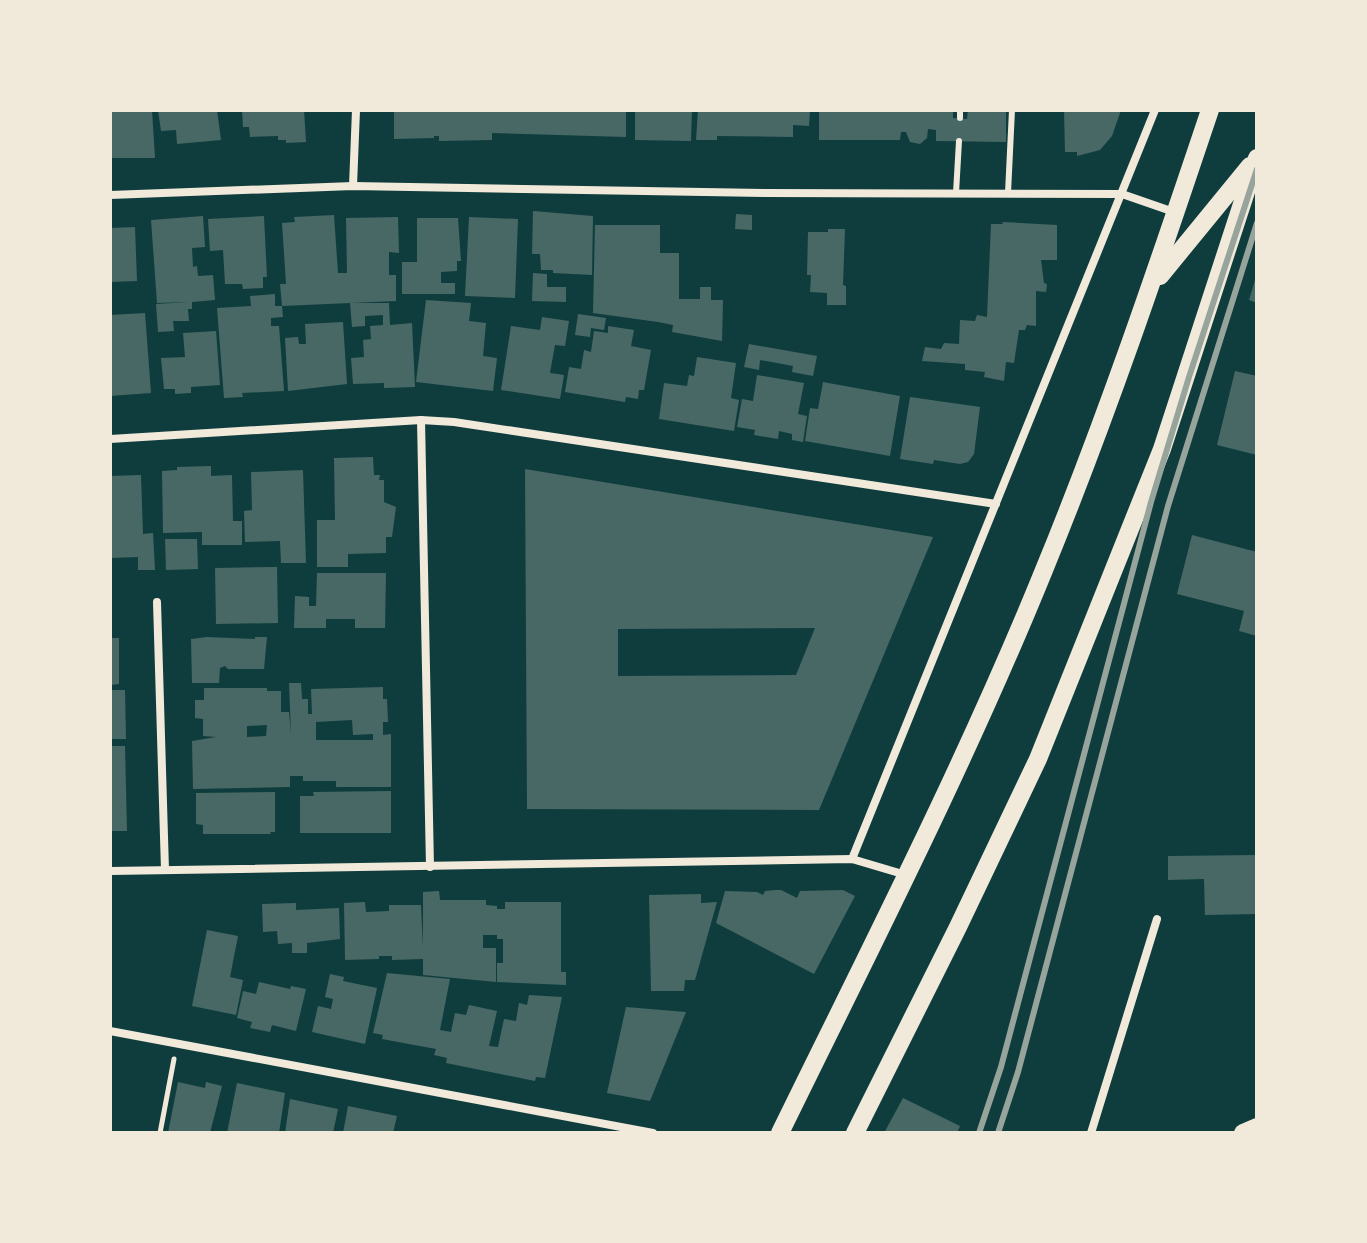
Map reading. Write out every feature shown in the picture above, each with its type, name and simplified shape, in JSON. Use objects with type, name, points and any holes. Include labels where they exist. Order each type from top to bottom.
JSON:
[{"type":"main road","points":[[780,1133],[906,875],[1044,570],[1114,392],[1210,110]]},
{"type":"main road","points":[[1151,287],[1257,158]]},
{"type":"main road","points":[[855,1133],[1038,759],[1162,449],[1257,158]]},
{"type":"main road","points":[[1243,1133],[1257,1127]]},
{"type":"street","points":[[353,186],[356,110]]},
{"type":"street","points":[[852,859],[1155,110]]},
{"type":"street","points":[[110,195],[353,186],[765,193],[1122,194],[1176,212]]},
{"type":"street","points":[[110,439],[421,420],[454,422],[996,504]]},
{"type":"street","points":[[421,420],[430,867]]},
{"type":"street","points":[[157,602],[165,870]]},
{"type":"street","points":[[110,871],[852,859],[906,875]]},
{"type":"street","points":[[1091,1133],[1157,919]]},
{"type":"street","points":[[110,1031],[653,1133]]},
{"type":"lane","points":[[960,110],[960,118]]},
{"type":"lane","points":[[1008,193],[1012,110]]},
{"type":"lane","points":[[956,193],[959,141]]},
{"type":"path","points":[[160,1133],[177,1044]]},
{"type":"building","points":[[110,110],[152,110],[155,158],[110,158]]},
{"type":"building","points":[[158,110],[217,110],[221,140],[177,144],[176,130],[161,131]]},
{"type":"building","points":[[242,110],[304,110],[306,142],[286,143],[286,140],[278,140],[278,136],[250,137],[249,127],[243,127]]},
{"type":"building","points":[[394,110],[626,110],[626,137],[492,133],[492,140],[439,141],[439,136],[394,139]]},
{"type":"building","points":[[635,110],[692,110],[691,141],[635,140]]},
{"type":"building","points":[[698,110],[810,110],[809,126],[793,125],[793,137],[717,136],[717,140],[696,140]]},
{"type":"building","points":[[819,110],[953,110],[953,118],[967,119],[968,110],[1006,110],[1006,142],[936,141],[936,130],[928,129],[927,138],[920,144],[910,142],[906,132],[901,132],[900,140],[819,140]]},
{"type":"building","points":[[1064,110],[1121,110],[1112,136],[1100,150],[1077,156],[1077,152],[1065,152]]},
{"type":"building","points":[[533,211],[593,216],[592,275],[541,270],[540,254],[532,254]]},
{"type":"building","points":[[736,214],[752,215],[752,230],[735,229]]},
{"type":"building","points":[[334,215],[338,273],[347,273],[346,218],[398,217],[399,253],[389,252],[389,275],[396,275],[396,301],[282,306],[280,284],[286,284],[282,223],[295,222],[294,217]]},
{"type":"building","points":[[203,216],[205,247],[192,248],[193,267],[197,266],[198,276],[213,275],[215,300],[192,302],[192,309],[188,309],[189,321],[173,321],[174,331],[158,332],[156,304],[188,302],[157,303],[151,220]]},
{"type":"building","points":[[264,216],[267,277],[263,277],[263,288],[243,289],[242,284],[225,284],[223,250],[210,251],[208,219]]},
{"type":"building","points":[[469,217],[518,219],[515,298],[465,296]]},
{"type":"building","points":[[417,218],[458,218],[461,261],[457,261],[457,271],[441,272],[441,283],[455,283],[455,294],[402,294],[402,262],[417,262]]},
{"type":"building","points":[[991,224],[1057,225],[1057,260],[1041,260],[1044,283],[1047,284],[1046,292],[1036,291],[1036,326],[1027,325],[1025,330],[1019,330],[1014,363],[1006,362],[1004,381],[984,377],[985,372],[965,370],[965,364],[922,361],[925,347],[941,349],[944,343],[959,344],[960,320],[975,321],[977,315],[987,317]]},
{"type":"building","points":[[595,225],[660,225],[660,253],[679,253],[679,299],[700,299],[700,287],[711,287],[711,300],[723,300],[722,341],[672,332],[673,325],[593,313]]},
{"type":"building","points":[[135,227],[137,281],[110,282],[110,228]]},
{"type":"building","points":[[828,229],[845,229],[843,285],[846,286],[846,305],[827,305],[827,293],[810,292],[811,275],[807,275],[808,232],[828,232]]},
{"type":"building","points":[[533,273],[547,274],[547,287],[566,287],[566,302],[532,301]]},
{"type":"building","points":[[1257,277],[1257,303],[1249,300]]},
{"type":"building","points":[[275,294],[275,306],[282,306],[283,317],[271,318],[271,326],[279,326],[284,391],[242,393],[243,397],[224,398],[217,308],[251,306],[250,296]]},
{"type":"building","points":[[426,300],[471,303],[469,321],[486,323],[483,356],[497,358],[493,391],[416,382]]},
{"type":"building","points":[[350,303],[389,303],[390,325],[412,323],[415,387],[384,388],[384,383],[353,384],[351,358],[364,357],[363,340],[371,339],[370,326],[383,325],[383,315],[365,316],[365,326],[352,327]]},
{"type":"building","points":[[145,313],[151,393],[110,396],[110,315]]},
{"type":"building","points":[[578,314],[606,318],[604,330],[591,328],[590,337],[575,335]]},
{"type":"building","points":[[542,317],[569,321],[565,346],[555,345],[550,373],[564,375],[560,399],[501,390],[511,326],[540,330]]},
{"type":"building","points":[[343,322],[347,384],[288,391],[285,338],[298,337],[299,344],[306,344],[305,324]]},
{"type":"building","points":[[608,326],[634,330],[631,346],[651,350],[644,390],[639,390],[638,399],[626,397],[625,402],[565,392],[569,367],[581,369],[584,350],[591,352],[594,331],[608,333]]},
{"type":"building","points":[[216,331],[220,385],[191,387],[191,393],[175,394],[175,389],[164,389],[161,358],[185,357],[183,333]]},
{"type":"building","points":[[749,344],[817,356],[813,376],[792,372],[793,366],[760,360],[759,370],[744,367]]},
{"type":"building","points":[[697,357],[736,363],[731,398],[739,400],[734,431],[659,419],[664,383],[687,386],[689,375],[694,376]]},
{"type":"building","points":[[1235,371],[1257,376],[1257,455],[1217,445]]},
{"type":"building","points":[[757,375],[804,383],[798,414],[807,416],[803,442],[792,440],[792,434],[779,431],[778,439],[754,435],[755,430],[737,427],[742,399],[753,401]]},
{"type":"building","points":[[823,382],[900,396],[890,456],[805,441],[810,408],[818,409]]},
{"type":"building","points":[[910,397],[980,407],[974,454],[968,462],[960,464],[934,460],[933,464],[900,459]]},
{"type":"building","points":[[373,457],[374,475],[380,475],[379,480],[384,480],[384,502],[396,507],[392,537],[386,537],[386,553],[348,554],[348,567],[317,567],[317,520],[335,520],[334,458]]},
{"type":"building","points":[[211,466],[211,476],[232,475],[233,521],[242,521],[242,545],[202,545],[202,532],[163,533],[162,471],[177,470],[177,467]]},
{"type":"building","points":[[525,469],[933,537],[819,810],[527,809]],"holes":[[[815,628],[796,675],[618,676],[618,629]]]},
{"type":"building","points":[[303,470],[306,563],[281,563],[280,541],[245,542],[244,511],[252,510],[251,472]]},
{"type":"building","points":[[141,475],[143,534],[153,533],[155,570],[138,570],[138,557],[110,558],[110,476]]},
{"type":"building","points":[[1192,535],[1257,552],[1257,636],[1239,631],[1244,611],[1177,594]]},
{"type":"building","points":[[165,539],[197,539],[198,569],[166,570]]},
{"type":"building","points":[[277,567],[278,623],[216,624],[215,568]]},
{"type":"building","points":[[317,573],[386,573],[385,628],[355,628],[355,619],[326,619],[326,628],[294,628],[295,596],[309,597],[309,606],[316,606]]},
{"type":"building","points":[[267,637],[264,669],[228,669],[225,666],[220,668],[219,683],[192,683],[191,639]]},
{"type":"building","points":[[110,638],[119,638],[119,684],[110,685]]},
{"type":"building","points":[[289,683],[301,683],[302,699],[308,699],[308,714],[312,714],[311,689],[383,687],[388,722],[383,722],[383,735],[391,734],[391,787],[336,787],[336,781],[303,781],[303,776],[290,776],[290,787],[193,789],[192,741],[216,737],[203,736],[203,719],[195,718],[195,700],[204,700],[204,688],[267,688],[267,691],[281,691],[281,712],[289,712],[291,734]],"holes":[[[352,720],[353,735],[373,734],[373,740],[316,740],[316,722]],[[267,725],[266,736],[247,737],[247,726]]]},
{"type":"building","points":[[110,690],[125,690],[126,739],[110,739]]},
{"type":"building","points":[[110,746],[125,746],[127,831],[110,831]]},
{"type":"building","points":[[391,791],[391,833],[300,833],[300,796],[314,796],[313,792]]},
{"type":"building","points":[[275,792],[275,832],[271,834],[203,834],[203,825],[196,824],[196,793]]},
{"type":"building","points":[[1257,855],[1257,914],[1205,915],[1204,879],[1168,880],[1168,856]]},
{"type":"building","points":[[781,890],[797,898],[800,891],[843,890],[855,896],[814,974],[716,923],[725,891],[763,895],[765,891]]},
{"type":"building","points":[[439,891],[440,900],[486,900],[486,905],[497,906],[497,909],[505,909],[505,902],[561,902],[561,972],[566,972],[566,985],[497,982],[497,963],[503,963],[503,939],[497,939],[497,935],[483,935],[483,948],[496,948],[496,982],[423,975],[423,959],[392,960],[392,956],[379,956],[379,959],[345,960],[344,903],[365,902],[366,912],[389,911],[389,905],[421,905],[423,947],[423,892]]},
{"type":"building","points":[[701,894],[701,903],[717,902],[695,980],[685,980],[684,991],[651,991],[649,895]]},
{"type":"building","points":[[296,903],[296,910],[339,908],[340,939],[307,943],[307,953],[292,953],[292,943],[278,944],[277,931],[263,932],[262,904]]},
{"type":"building","points":[[207,930],[238,936],[230,977],[243,980],[236,1015],[192,1006]]},
{"type":"building","points":[[387,973],[450,979],[440,1030],[451,1032],[455,1013],[466,1015],[469,1005],[497,1011],[489,1046],[498,1047],[504,1019],[516,1021],[519,1003],[527,1005],[529,995],[562,997],[545,1078],[536,1077],[535,1081],[446,1063],[447,1058],[434,1055],[436,1049],[382,1039],[383,1035],[373,1033]]},
{"type":"building","points":[[330,974],[344,977],[343,981],[377,988],[365,1044],[312,1032],[318,1006],[331,1009],[333,999],[325,997]]},
{"type":"building","points":[[259,982],[306,989],[296,1031],[272,1025],[270,1032],[250,1028],[252,1022],[237,1018],[243,991],[256,994]]},
{"type":"building","points":[[626,1007],[686,1012],[650,1101],[607,1093]]},
{"type":"building","points":[[178,1082],[205,1088],[206,1082],[222,1086],[210,1133],[168,1133]]},
{"type":"building","points":[[237,1083],[285,1093],[279,1133],[227,1133]]},
{"type":"building","points":[[903,1098],[960,1126],[957,1133],[884,1133]]},
{"type":"building","points":[[290,1099],[338,1109],[333,1133],[285,1133]]},
{"type":"building","points":[[348,1106],[397,1116],[393,1133],[343,1133]]},
{"type":"railway","points":[[979,1133],[1001,1067],[1151,502],[1257,169]]},
{"type":"railway","points":[[998,1133],[1018,1072],[1168,506],[1257,223]]}]
